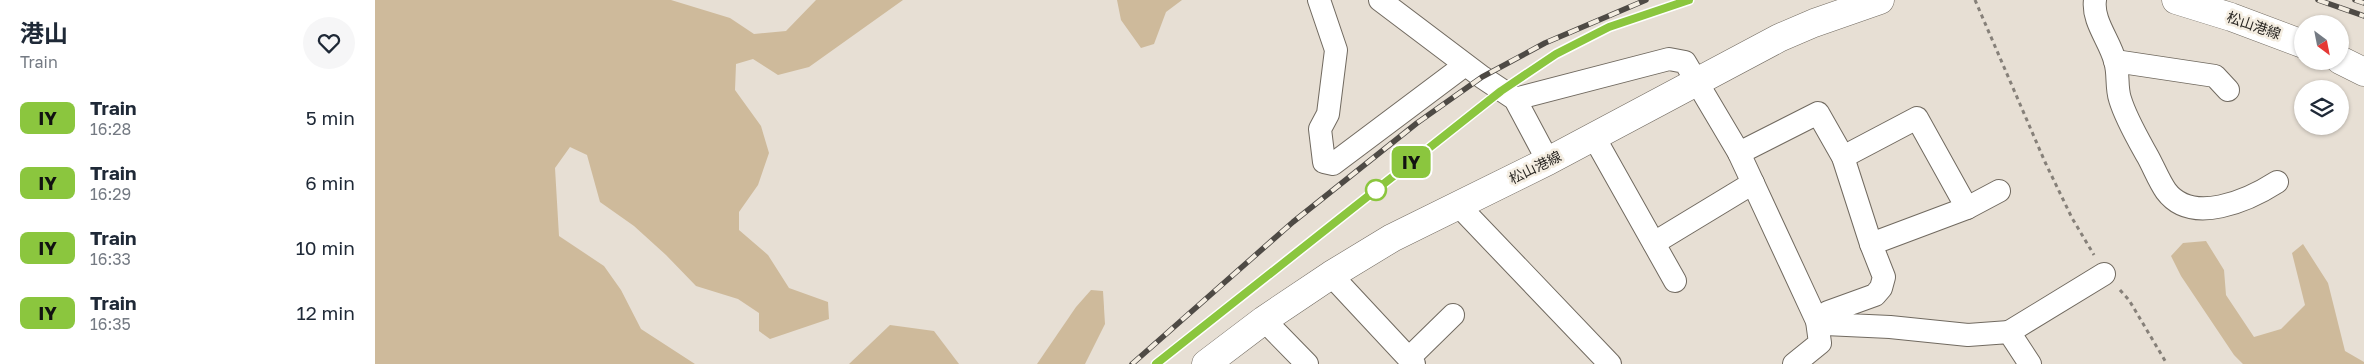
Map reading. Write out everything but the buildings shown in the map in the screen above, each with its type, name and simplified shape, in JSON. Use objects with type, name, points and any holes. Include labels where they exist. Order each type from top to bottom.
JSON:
[{"type":"main road","name":"松山港線","points":[[1206,364],[1264,320],[1331,275],[1392,238],[1548,161],[1779,38],[1814,23],[1880,0]]},
{"type":"main road","name":"松山港線","points":[[2176,0],[2231,17],[2294,41]]},
{"type":"main road","points":[[2349,64],[2364,72]]},
{"type":"street","points":[[1319,0],[1336,50],[1328,114],[1320,129],[1324,162],[1333,164],[1465,64]]},
{"type":"street","points":[[1380,0],[1515,100],[1548,161]]},
{"type":"street","points":[[2095,0],[2094,6],[2115,61],[2119,98],[2133,130],[2167,192],[2191,209],[2209,209],[2259,194],[2277,182]]},
{"type":"street","points":[[1515,100],[1669,59],[1685,62],[1739,153],[1817,321],[1820,343],[1794,364]]},
{"type":"street","points":[[2115,61],[2215,76],[2228,90]]},
{"type":"street","points":[[1739,153],[1817,113],[1843,157],[1871,244],[1885,277],[1881,288],[1875,295],[1828,312],[1817,321]]},
{"type":"street","points":[[1843,157],[1917,118],[1967,208]]},
{"type":"street","points":[[1594,137],[1675,281]]},
{"type":"street","points":[[1654,243],[1753,183]]},
{"type":"street","points":[[1871,244],[1967,208],[1999,191]]},
{"type":"street","points":[[1458,205],[1610,364]]},
{"type":"street","points":[[1817,321],[1825,324],[1890,327],[1968,335],[2009,332],[2104,274]]},
{"type":"street","points":[[1331,275],[1412,361],[1453,315]]},
{"type":"street","points":[[1264,320],[1307,364]]},
{"type":"street","points":[[2009,332],[2031,364]]},
{"type":"path","points":[[1975,0],[2045,162],[2072,218],[2104,274],[2129,300],[2167,364]]},
{"type":"shaded area","points":[[375,0],[671,0],[730,18],[754,34],[786,31],[816,0],[903,0],[809,67],[778,75],[753,59],[736,64],[735,90],[761,126],[769,153],[758,185],[739,212],[739,230],[768,255],[789,288],[828,302],[829,319],[770,339],[759,331],[759,313],[738,299],[696,286],[634,226],[600,202],[587,155],[570,147],[555,168],[559,236],[604,266],[621,290],[641,329],[695,364],[375,364]]},
{"type":"shaded area","points":[[1117,0],[1182,0],[1166,12],[1154,44],[1141,48],[1121,20]]},
{"type":"shaded area","points":[[2206,241],[2224,270],[2226,295],[2254,337],[2281,329],[2305,305],[2292,253],[2303,244],[2328,283],[2345,351],[2364,362],[2364,364],[2243,364],[2234,355],[2181,276],[2171,256],[2183,243]]},
{"type":"shaded area","points":[[1091,290],[1103,291],[1105,324],[1085,364],[1037,364],[1076,307]]},
{"type":"shaded area","points":[[890,325],[934,331],[959,364],[849,364]]},
{"type":"railway","points":[[1132,364],[1293,222],[1417,123],[1482,77],[1545,43],[1646,0]]},
{"type":"railway","points":[[1156,364],[1501,91],[1556,54],[1609,27],[1689,0]]},
{"type":"railway","points":[[2318,0],[2364,16]]},
{"type":"railway","points":[[2355,0],[2364,3]]},
{"type":"train","name":"IY","points":[[1156,364],[1209,324],[1501,91],[1556,54],[1609,27],[1651,11],[1689,0]]}]
